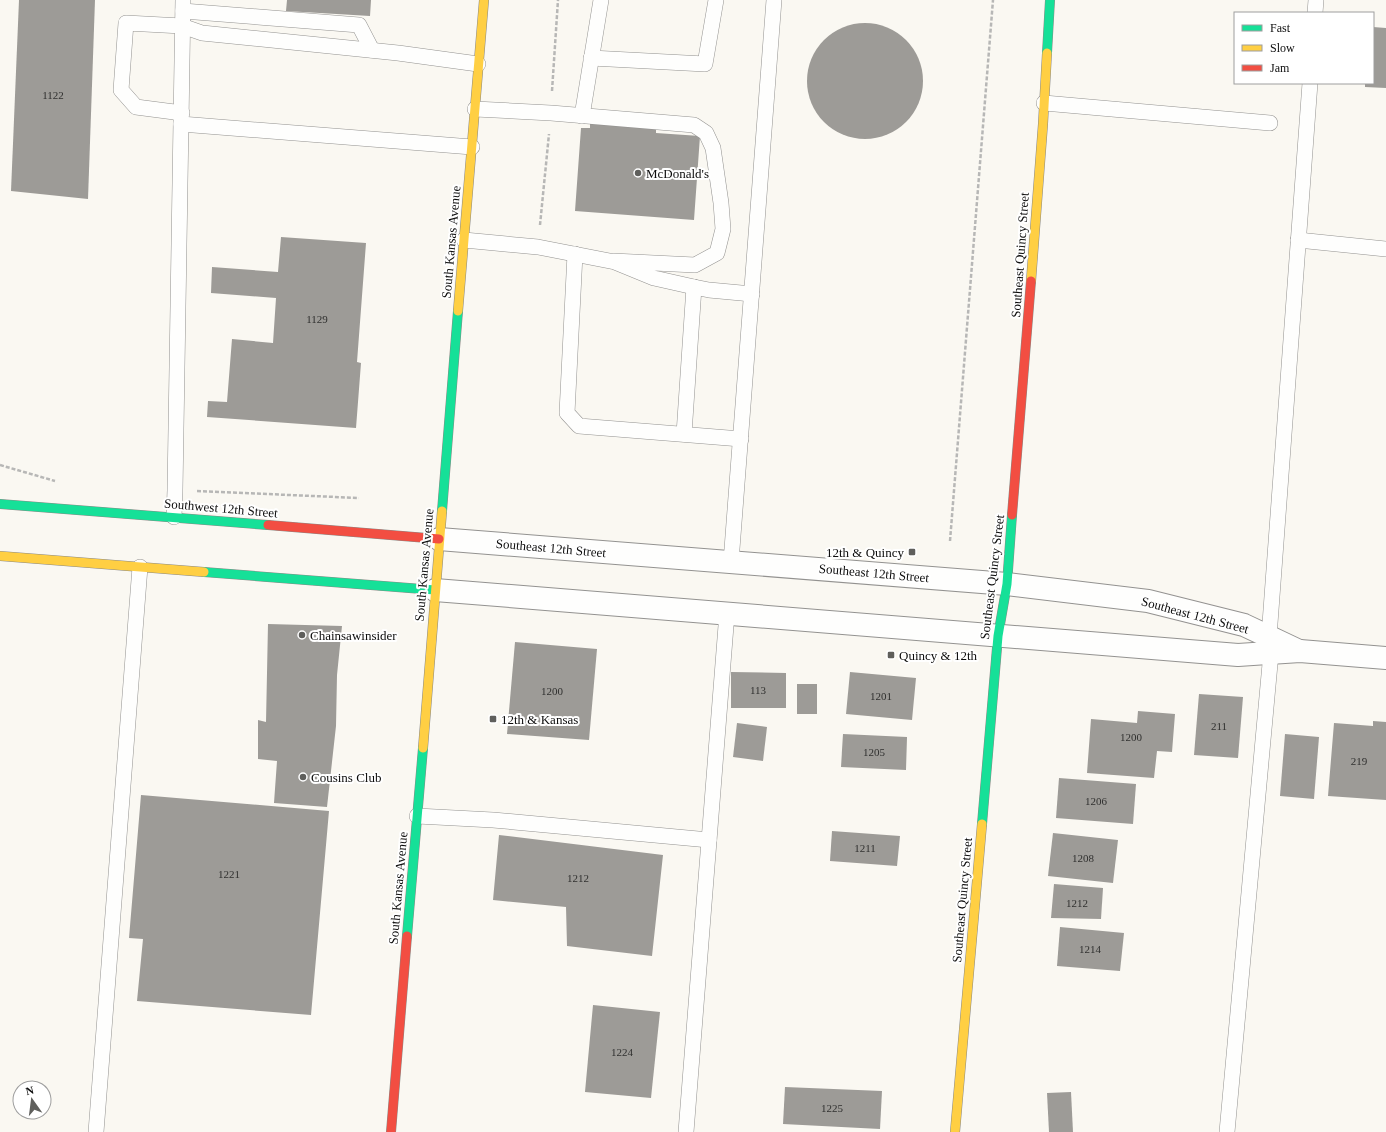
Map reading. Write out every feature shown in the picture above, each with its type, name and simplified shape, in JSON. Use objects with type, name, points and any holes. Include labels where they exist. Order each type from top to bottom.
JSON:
[{"type":"main road","name":"South Kansas Avenue","points":[[391,1132],[484,0]]},
{"type":"main road","name":"Southeast Quincy Street","points":[[955,1132],[998,636],[1007,584],[1044,103],[1050,0]]},
{"type":"main road","name":"Southwest 12th Street","points":[[0,504],[440,539]]},
{"type":"main road","points":[[0,556],[435,590]]},
{"type":"street","name":"Southeast 12th Street","points":[[440,539],[1007,584],[1148,601],[1244,626],[1270,645],[1300,651],[1386,658]]},
{"type":"street","name":"Southeast 12th Street","points":[[435,590],[1238,655],[1270,645]]},
{"type":"lane","points":[[582,116],[600,0]]},
{"type":"lane","points":[[591,58],[705,64],[716,0]]},
{"type":"lane","points":[[731,562],[774,0]]},
{"type":"lane","points":[[1315,12],[1316,0]]},
{"type":"lane","points":[[372,50],[360,25],[182,12],[126,23],[121,90],[136,106],[181,118],[472,147]]},
{"type":"lane","points":[[182,12],[202,34],[372,50],[478,64]]},
{"type":"lane","points":[[174,517],[176,475],[182,12]]},
{"type":"lane","points":[[1227,1132],[1270,645],[1310,84]]},
{"type":"lane","points":[[1044,103],[1270,123]]},
{"type":"lane","points":[[464,240],[538,247],[613,261],[695,265],[717,253],[723,229],[721,202],[713,148],[706,133],[694,125],[475,109]]},
{"type":"lane","points":[[1298,240],[1386,249]]},
{"type":"lane","points":[[575,254],[567,413],[579,426],[741,439]]},
{"type":"lane","points":[[613,261],[654,278],[709,290],[752,294]]},
{"type":"lane","points":[[684,434],[694,287]]},
{"type":"lane","points":[[96,1132],[140,567]]},
{"type":"lane","points":[[686,1132],[727,613]]},
{"type":"lane","points":[[417,816],[493,820],[709,840]]},
{"type":"path","points":[[950,540],[993,0]]},
{"type":"building","points":[[19,0],[95,0],[88,199],[11,191]]},
{"type":"building","points":[[287,0],[371,0],[370,16],[286,11]]},
{"type":"building","points":[[865,23],[887,27],[906,40],[919,59],[923,81],[919,103],[906,122],[887,135],[865,139],[843,135],[824,122],[811,103],[807,81],[811,59],[824,40],[843,27]]},
{"type":"building","points":[[1374,27],[1386,28],[1386,88],[1365,87],[1365,84],[1374,84]]},
{"type":"building","name":"McDonald's","points":[[590,120],[656,125],[656,133],[700,136],[694,220],[575,211],[581,128],[590,128]]},
{"type":"building","points":[[281,237],[366,243],[357,362],[361,363],[356,428],[207,417],[208,401],[227,402],[232,339],[273,343],[276,298],[211,293],[212,267],[278,272]]},
{"type":"building","points":[[268,624],[342,626],[337,675],[336,726],[327,807],[274,803],[277,761],[258,759],[258,720],[266,722]]},
{"type":"building","points":[[515,642],[597,649],[589,740],[507,734]]},
{"type":"building","points":[[731,672],[786,673],[786,708],[731,708]]},
{"type":"building","points":[[850,672],[916,678],[912,720],[846,714]]},
{"type":"building","points":[[797,684],[817,684],[817,714],[797,714]]},
{"type":"building","points":[[1199,694],[1243,697],[1238,758],[1194,755]]},
{"type":"building","points":[[1138,711],[1175,714],[1172,752],[1157,751],[1154,778],[1087,773],[1091,719],[1137,723]]},
{"type":"building","points":[[1373,721],[1386,722],[1386,800],[1328,796],[1334,723],[1373,726]]},
{"type":"building","points":[[737,723],[767,727],[763,761],[733,757]]},
{"type":"building","points":[[843,734],[907,737],[906,770],[841,767]]},
{"type":"building","points":[[1285,734],[1319,737],[1314,799],[1280,796]]},
{"type":"building","points":[[1059,778],[1136,784],[1133,824],[1056,818]]},
{"type":"building","points":[[141,795],[329,811],[311,1015],[137,1001],[143,939],[129,938]]},
{"type":"building","points":[[832,831],[900,836],[897,866],[830,861]]},
{"type":"building","points":[[1053,833],[1118,840],[1113,883],[1048,876]]},
{"type":"building","points":[[499,835],[663,855],[652,956],[567,946],[566,907],[493,900]]},
{"type":"building","points":[[1054,884],[1103,888],[1101,919],[1051,918]]},
{"type":"building","points":[[1060,927],[1124,933],[1120,971],[1057,966]]},
{"type":"building","points":[[593,1005],[660,1012],[651,1098],[585,1092]]},
{"type":"building","points":[[785,1087],[882,1091],[880,1129],[783,1124]]},
{"type":"building","points":[[1071,1092],[1073,1132],[1049,1132],[1047,1093]]},
{"type":"traffic: fast","points":[[1047,53],[1050,0]]},
{"type":"traffic: fast","points":[[442,511],[458,311]]},
{"type":"traffic: fast","points":[[0,504],[268,525]]},
{"type":"traffic: fast","points":[[982,824],[998,636],[1007,584],[1012,515]]},
{"type":"traffic: fast","points":[[204,572],[435,590]]},
{"type":"traffic: fast","points":[[407,936],[423,748]]},
{"type":"traffic: slow","points":[[458,311],[484,0]]},
{"type":"traffic: slow","points":[[1031,281],[1047,53]]},
{"type":"traffic: slow","points":[[423,748],[442,511]]},
{"type":"traffic: slow","points":[[0,556],[204,572]]},
{"type":"traffic: slow","points":[[955,1132],[982,824]]},
{"type":"traffic: jam","points":[[1012,515],[1031,281]]},
{"type":"traffic: jam","points":[[268,525],[439,539]]},
{"type":"traffic: jam","points":[[391,1132],[407,936]]},
{"type":"place","name":"McDonald's","points":[[638,173]]},
{"type":"place","name":"12th & Quincy","points":[[912,552]]},
{"type":"place","name":"Chainsawinsider","points":[[302,635]]},
{"type":"place","name":"Quincy & 12th","points":[[891,655]]},
{"type":"place","name":"12th & Kansas","points":[[493,719]]},
{"type":"place","name":"Cousins Club","points":[[303,777]]}]
